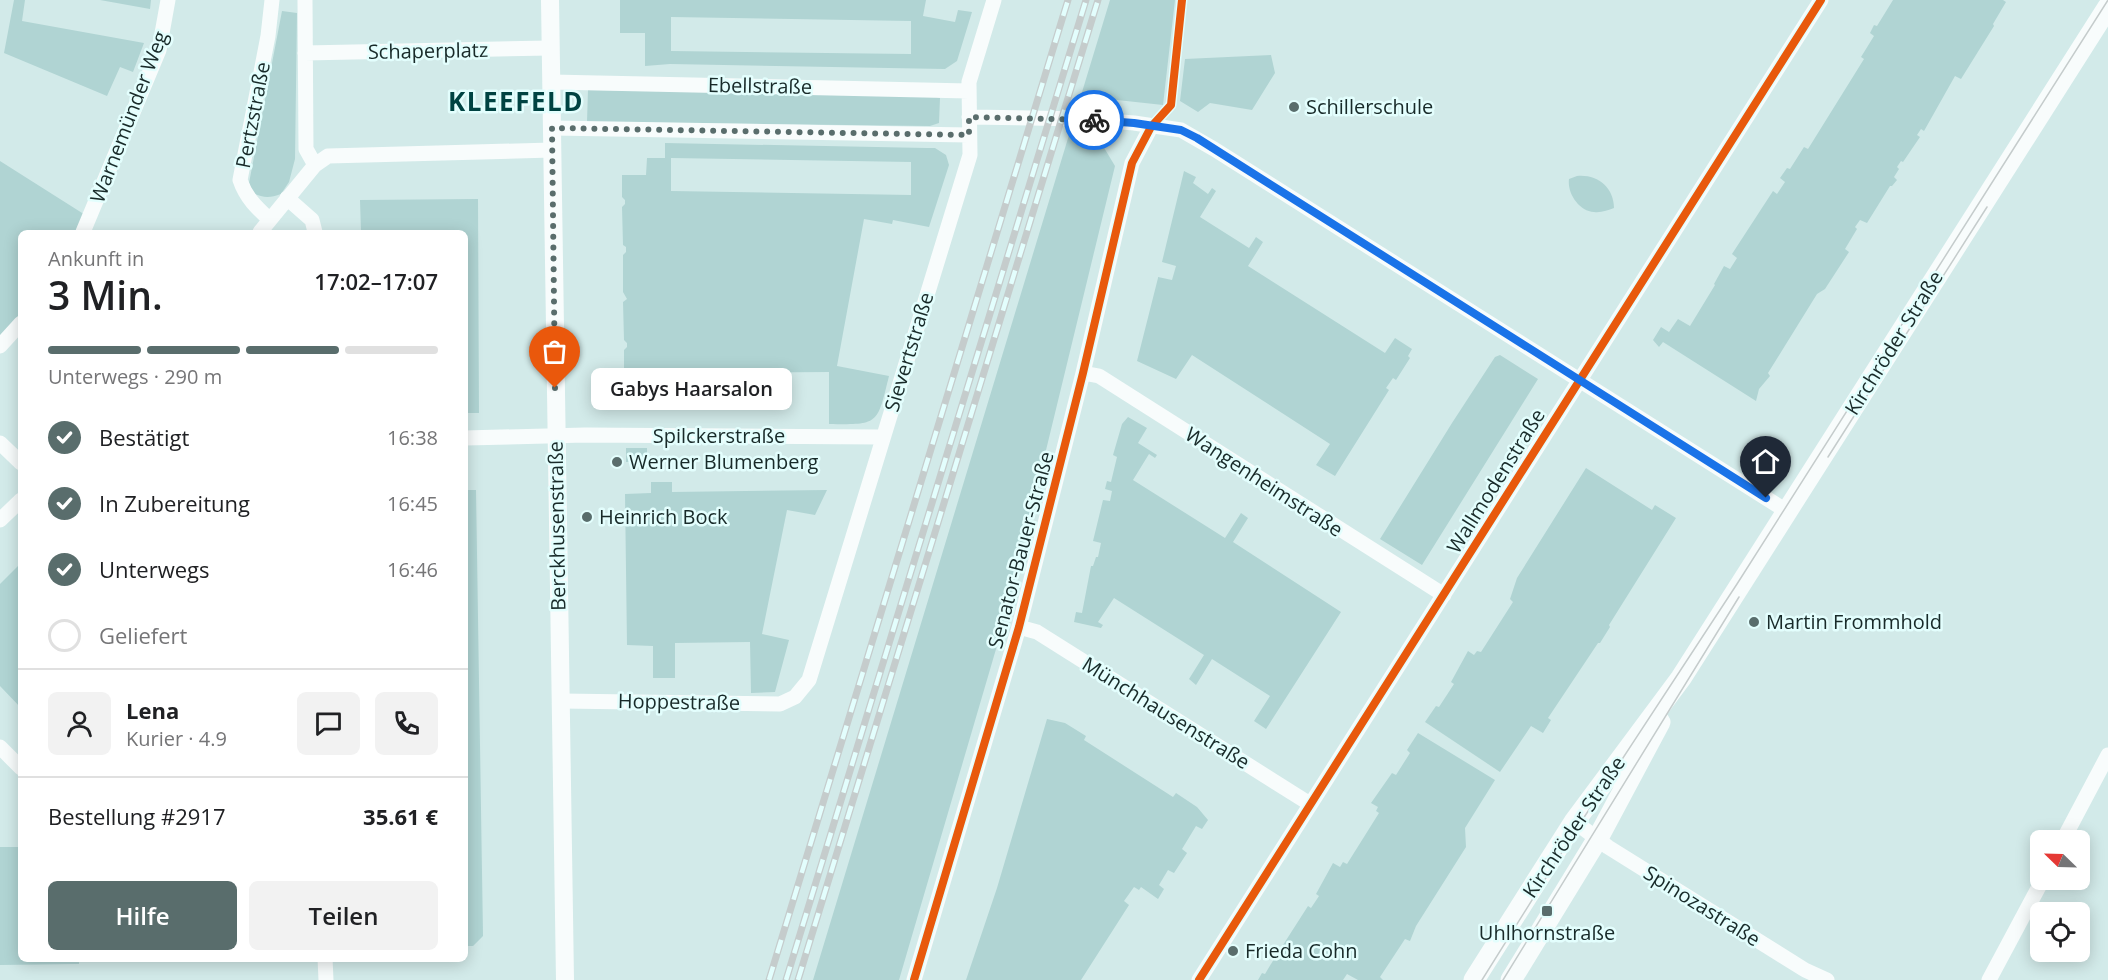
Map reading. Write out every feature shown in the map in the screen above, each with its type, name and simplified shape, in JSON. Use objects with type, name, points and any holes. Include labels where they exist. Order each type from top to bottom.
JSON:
[{"type":"main road","name":"Kirchröder Straße","points":[[1474,980],[1574,822],[1681,678],[2108,7]]},
{"type":"main road","name":"Kirchröder Straße","points":[[1511,980],[1598,838],[1650,742],[1681,678]]},
{"type":"street","name":"Warnemünder Weg","points":[[84,230],[159,50],[168,0]]},
{"type":"street","name":"Pertzstraße","points":[[270,220],[252,203],[240,180],[268,36],[272,0]]},
{"type":"street","points":[[305,0],[306,149],[315,165]]},
{"type":"street","name":"Berckhusenstraße","points":[[550,0],[565,980]]},
{"type":"street","name":"Sievertstraße","points":[[795,697],[810,680],[882,437],[970,155],[969,82],[994,0]]},
{"type":"street","name":"Wallmodenstraße","points":[[1199,980],[1821,0]]},
{"type":"street","name":"Schaperplatz","points":[[305,53],[550,48]]},
{"type":"street","name":"Ebellstraße","points":[[551,82],[969,91]]},
{"type":"street","points":[[969,117],[1084,119],[1181,130],[1788,512]]},
{"type":"street","name":"Senator-Bauer-Straße","points":[[914,980],[1019,627],[1083,373],[1132,163],[1151,127]]},
{"type":"street","points":[[552,128],[969,135]]},
{"type":"street","points":[[262,230],[315,165],[328,156],[552,150]]},
{"type":"street","points":[[287,198],[312,220],[314,230]]},
{"type":"street","points":[[0,346],[18,326]]},
{"type":"street","name":"Wangenheimstraße","points":[[1083,373],[1099,376],[1444,595]]},
{"type":"street","name":"Spilckerstraße","points":[[468,438],[882,437]]},
{"type":"street","points":[[0,443],[18,460]]},
{"type":"street","points":[[0,520],[18,503]]},
{"type":"street","name":"Münchhausenstraße","points":[[1019,627],[1036,632],[1310,804]]},
{"type":"street","name":"Hoppestraße","points":[[561,701],[780,704],[795,697]]},
{"type":"street","points":[[0,747],[18,765]]},
{"type":"street","points":[[2068,830],[2108,755]]},
{"type":"street","name":"Spinozastraße","points":[[1580,825],[1608,847],[1805,970],[1827,980]]},
{"type":"street","points":[[1989,980],[2037,890]]},
{"type":"street","points":[[326,962],[326,980]]},
{"type":"shaded area","points":[[14,0],[25,0],[22,21],[144,43],[133,72],[120,67],[107,96],[4,53]]},
{"type":"shaded area","points":[[100,0],[151,0],[150,9]]},
{"type":"shaded area","points":[[620,0],[926,0],[923,16],[955,22],[958,10],[972,12],[957,61],[945,69],[670,64],[645,66],[645,33],[620,33]],"holes":[[[671,17],[911,21],[911,54],[671,51]]]},
{"type":"shaded area","points":[[1110,0],[1175,0],[1163,105],[1108,99],[1079,102]]},
{"type":"shaded area","points":[[1893,0],[2003,0],[2006,2],[1961,79],[1955,76],[1924,131],[1921,129],[1917,135],[1920,137],[1897,167],[1899,169],[1894,177],[1897,180],[1890,186],[1867,223],[1860,220],[1855,227],[1857,229],[1845,249],[1849,252],[1825,289],[1817,294],[1768,373],[1770,376],[1759,389],[1756,401],[1663,342],[1659,347],[1653,340],[1661,327],[1669,332],[1678,319],[1690,326],[1724,266],[1730,269],[1737,258],[1732,254],[1773,191],[1777,194],[1785,182],[1780,178],[1787,168],[1790,169],[1804,147],[1808,149],[1864,59],[1861,57],[1874,36],[1870,33],[1874,25],[1877,26]]},
{"type":"shaded area","points":[[282,11],[297,13],[295,159],[289,182],[281,194],[267,197],[253,193],[249,183]]},
{"type":"shaded area","points":[[1271,55],[1275,73],[1252,110],[1210,103],[1198,112],[1180,101],[1185,59]]},
{"type":"shaded area","points":[[588,90],[929,94],[940,98],[939,123],[930,126],[587,122]]},
{"type":"shaded area","points":[[1069,135],[1103,146],[1115,166],[1006,615],[899,980],[813,980]]},
{"type":"shaded area","points":[[665,143],[935,148],[946,155],[949,165],[929,227],[893,220],[892,224],[864,219],[837,366],[889,376],[882,404],[874,418],[858,424],[829,424],[829,372],[670,373],[670,403],[664,403],[664,385],[649,385],[649,371],[624,371],[624,350],[627,343],[624,340],[623,302],[627,299],[623,292],[623,255],[626,247],[623,245],[622,207],[625,200],[622,197],[622,175],[646,175],[647,158],[665,158]],"holes":[[[671,158],[911,162],[911,195],[671,191]]]},
{"type":"shaded area","points":[[0,161],[90,218],[84,230],[18,230],[18,326],[0,346]]},
{"type":"shaded area","points":[[1184,171],[1196,177],[1193,183],[1208,194],[1212,188],[1216,191],[1200,217],[1249,248],[1256,237],[1263,242],[1248,266],[1385,353],[1395,338],[1412,349],[1408,356],[1410,358],[1396,380],[1393,378],[1386,388],[1389,390],[1335,476],[1316,465],[1330,444],[1192,355],[1176,379],[1137,361],[1158,277],[1172,280],[1176,266],[1162,262]]},
{"type":"shaded area","points":[[1577,176],[1591,177],[1603,183],[1611,194],[1614,208],[1594,212],[1579,205],[1572,195],[1569,184],[1569,179]]},
{"type":"shaded area","points":[[478,199],[479,413],[468,413],[468,230],[361,230],[360,200]]},
{"type":"shaded area","points":[[1500,355],[1538,379],[1422,565],[1380,539],[1495,357]]},
{"type":"shaded area","points":[[1128,417],[1147,428],[1138,443],[1157,455],[1155,458],[1149,454],[1133,480],[1225,538],[1241,513],[1248,518],[1233,542],[1341,612],[1266,729],[1254,721],[1270,696],[1212,659],[1196,685],[1189,679],[1204,655],[1114,598],[1098,622],[1103,625],[1101,628],[1074,622],[1076,612],[1082,613],[1091,566],[1098,557],[1101,543],[1093,541],[1103,500],[1110,501],[1112,491],[1105,489],[1107,481],[1111,482],[1117,457],[1113,455],[1122,424]]},
{"type":"shaded area","points":[[626,448],[647,448],[647,461],[626,462]]},
{"type":"shaded area","points":[[1586,468],[1652,510],[1655,505],[1676,518],[1600,643],[1548,718],[1551,720],[1543,733],[1531,726],[1500,772],[1425,722],[1436,706],[1439,707],[1454,684],[1451,682],[1468,651],[1474,655],[1477,651],[1481,652],[1513,602],[1510,599],[1517,578]]},
{"type":"shaded area","points":[[651,482],[672,482],[672,492],[827,490],[815,515],[787,510],[762,634],[789,640],[775,692],[751,693],[750,642],[675,643],[675,678],[653,678],[653,646],[627,645],[625,494],[651,493]]},
{"type":"shaded area","points":[[468,490],[476,490],[483,936],[473,946],[468,946]]},
{"type":"shaded area","points":[[18,566],[18,705],[0,686],[0,584]]},
{"type":"shaded area","points":[[1047,719],[1065,723],[1086,736],[1084,740],[1173,797],[1176,793],[1197,807],[1208,820],[1202,829],[1196,826],[1182,849],[1187,853],[1174,873],[1168,870],[1159,885],[1164,889],[1158,899],[1141,887],[1139,890],[1134,887],[1124,901],[1129,905],[1081,980],[966,980],[997,888]]},
{"type":"shaded area","points":[[1418,733],[1495,780],[1465,828],[1466,847],[1416,926],[1410,941],[1405,939],[1380,977],[1383,980],[1358,980],[1347,974],[1343,980],[1258,980],[1286,948],[1283,945],[1308,906],[1311,908],[1319,896],[1316,894],[1333,863],[1340,867],[1343,862],[1347,864],[1379,813],[1376,811],[1378,807],[1371,803],[1392,773],[1396,775],[1410,753],[1407,750]]},
{"type":"shaded area","points":[[0,847],[18,847],[18,962],[79,962],[79,964],[0,965]]},
{"type":"tram line","points":[[1482,980],[2108,0]]},
{"type":"tram line","points":[[1828,457],[1987,207]]},
{"type":"tram line","points":[[1503,980],[1739,597]]},
{"type":"railway","points":[[769,980],[1068,0]]},
{"type":"railway","points":[[786,980],[1086,0]]},
{"type":"railway","points":[[798,980],[1098,0]]},
{"type":"cycle path","points":[[914,980],[1019,627],[1083,373],[1132,163],[1151,127],[1171,105],[1182,0]]},
{"type":"cycle path","points":[[1199,980],[1821,0]]},
{"type":"way so far","points":[[555,388],[552,128],[969,135],[969,117],[1094,120]]},
{"type":"place","name":"Schillerschule","points":[[1294,107]]},
{"type":"place","name":"Gabys Haarsalon","points":[[555,388]]},
{"type":"place","name":"Werner Blumenberg","points":[[617,462]]},
{"type":"place","name":"Heinrich Bock","points":[[587,517]]},
{"type":"place","name":"Martin Frommhold","points":[[1754,622]]},
{"type":"place","name":"Uhlhornstraße","points":[[1547,911]]},
{"type":"place","name":"Frieda Cohn","points":[[1233,951]]},
{"type":"district","name":"KLEEFELD","points":[[516,102]]},
{"type":"route","points":[[1094,120],[1181,130],[1197,138],[1766,498]]}]
